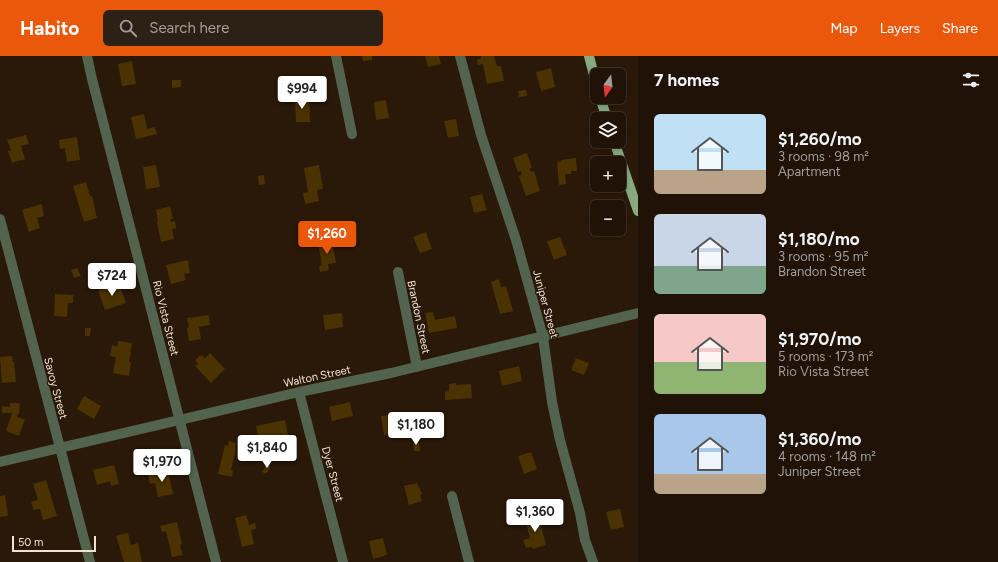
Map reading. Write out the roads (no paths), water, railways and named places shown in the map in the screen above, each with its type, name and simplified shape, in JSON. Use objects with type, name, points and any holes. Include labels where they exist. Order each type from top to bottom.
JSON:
[{"type":"main road","points":[[589,56],[592,68]]},
{"type":"main road","points":[[616,148],[638,211]]},
{"type":"street","name":"Rio Vista Street","points":[[87,56],[216,562]]},
{"type":"street","points":[[336,56],[352,134]]},
{"type":"street","name":"Juniper Street","points":[[460,56],[481,135],[516,240],[543,337],[552,402],[560,440],[580,513],[585,540],[593,562]]},
{"type":"street","name":"Savoy Street","points":[[0,219],[90,562]]},
{"type":"street","name":"Brandon Street","points":[[398,272],[417,367]]},
{"type":"street","name":"Walton Street","points":[[0,462],[299,392],[417,367],[638,313]]},
{"type":"street","name":"Dyer Street","points":[[299,392],[343,562]]},
{"type":"street","points":[[452,496],[469,562]]}]
